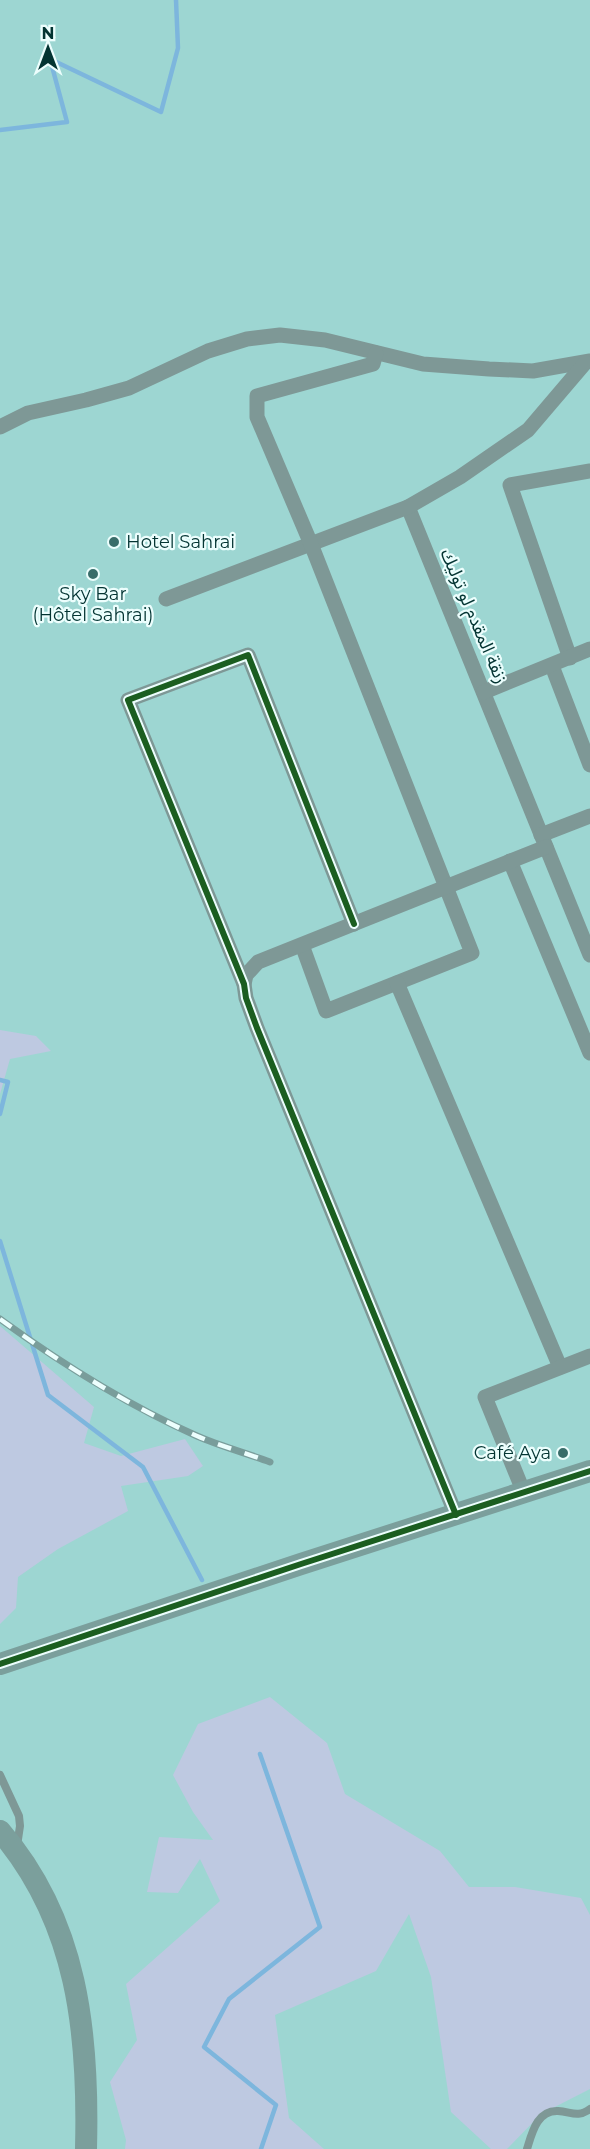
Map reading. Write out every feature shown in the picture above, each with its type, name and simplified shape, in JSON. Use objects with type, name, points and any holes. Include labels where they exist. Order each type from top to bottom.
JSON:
[{"type":"street","points":[[0,427],[28,413],[129,388],[208,351],[247,339],[280,335],[325,340],[423,364],[533,371],[588,362]]},
{"type":"street","points":[[302,945],[326,1011],[472,953],[311,544],[257,417],[257,396],[319,378],[361,369],[373,364],[376,353]]},
{"type":"street","points":[[166,599],[408,507],[460,477],[528,430],[588,362]]},
{"type":"street","points":[[570,658],[510,485],[590,471]]},
{"type":"street","name":"زنقة المقدم لو توليك","points":[[408,507],[590,955]]},
{"type":"street","points":[[484,692],[590,650]]},
{"type":"street","points":[[354,924],[248,655],[128,700],[244,984],[246,998],[257,1028],[456,1515]]},
{"type":"street","points":[[552,666],[590,765]]},
{"type":"street","points":[[244,984],[246,975],[258,962],[510,861],[590,816]]},
{"type":"street","points":[[510,861],[590,1053]]},
{"type":"street","points":[[575,920],[590,914]]},
{"type":"street","points":[[397,983],[560,1367]]},
{"type":"street","points":[[524,1493],[485,1397],[590,1356]]},
{"type":"street","points":[[0,1664],[590,1471]]},
{"type":"street","points":[[0,1831],[16,1850],[46,1898],[69,1956],[82,2039],[86,2149]]},
{"type":"lane","points":[[0,1775],[19,1816],[20,1826],[16,1850]]},
{"type":"lane","points":[[527,2149],[534,2128],[541,2117],[549,2112],[558,2111],[576,2116],[590,2109]]},
{"type":"shaded area","points":[[0,1030],[36,1036],[51,1051],[10,1059],[0,1094]]},
{"type":"shaded area","points":[[0,1326],[94,1407],[84,1443],[121,1456],[185,1439],[203,1466],[188,1476],[121,1486],[128,1511],[58,1549],[18,1577],[16,1608],[0,1624]]},
{"type":"shaded area","points":[[270,1697],[327,1743],[345,1794],[440,1851],[469,1887],[515,1887],[581,1898],[590,1915],[590,2089],[541,2114],[507,2149],[491,2149],[451,2112],[431,1977],[409,1914],[376,1971],[275,2015],[289,2118],[324,2149],[125,2149],[126,2140],[110,2082],[137,2040],[126,1984],[220,1901],[200,1859],[178,1893],[147,1892],[159,1837],[213,1840],[193,1812],[173,1775],[198,1724]]},
{"type":"waterway","points":[[0,130],[67,122],[50,59],[161,112],[178,48],[176,0]]},
{"type":"waterway","points":[[0,1080],[8,1082],[0,1114]]},
{"type":"waterway","points":[[0,1241],[48,1395],[143,1467],[202,1580]]},
{"type":"waterway","points":[[260,1754],[320,1927],[229,1999],[204,2047],[276,2105],[261,2149]]},
{"type":"railway","points":[[0,1319],[71,1368],[145,1411],[206,1440],[270,1462]]},
{"type":"cycle path","points":[[354,924],[248,655],[128,700],[244,984],[246,998],[257,1028],[456,1515]]},
{"type":"cycle path","points":[[0,1664],[590,1471]]},
{"type":"place","name":"Hotel Sahrai","points":[[114,542]]},
{"type":"place","name":"Sky Bar (Hôtel Sahrai)","points":[[93,574]]},
{"type":"place","name":"Café Aya","points":[[563,1453]]}]
